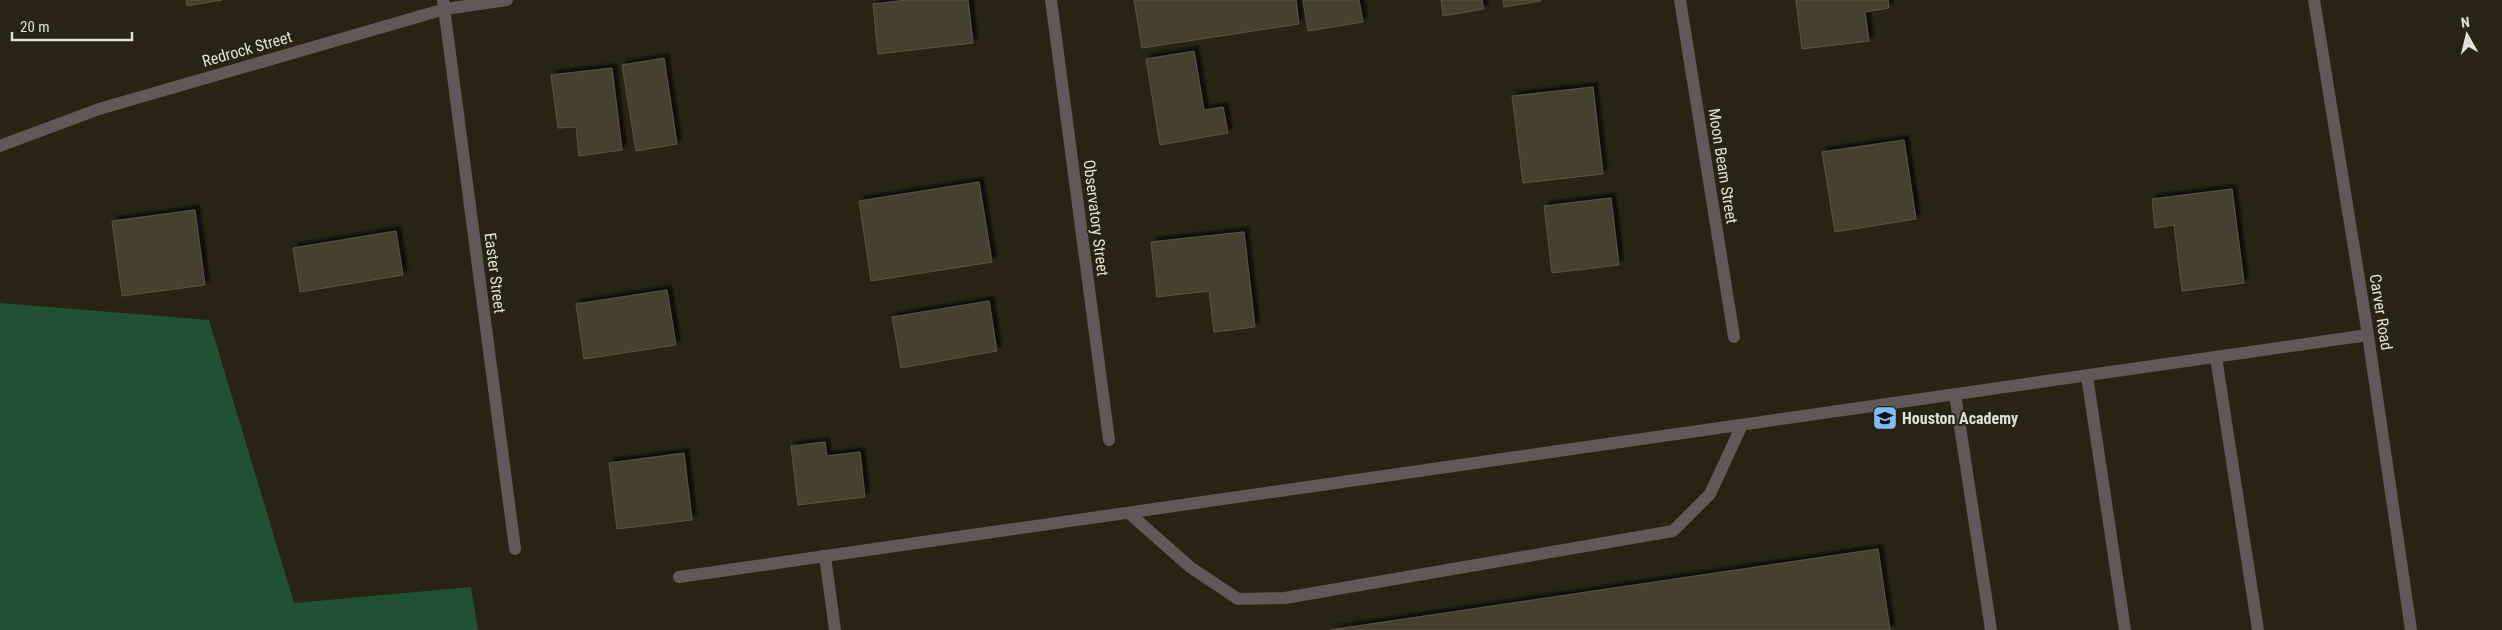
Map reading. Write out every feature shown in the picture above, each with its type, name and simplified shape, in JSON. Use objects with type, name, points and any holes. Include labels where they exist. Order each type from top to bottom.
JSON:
[{"type":"street","name":"Redrock Street","points":[[0,146],[99,109],[444,4],[507,0]]},
{"type":"street","name":"Observatory Street","points":[[1051,0],[1109,440]]},
{"type":"street","name":"Moon Beam Street","points":[[1680,0],[1734,337]]},
{"type":"street","name":"Carver Road","points":[[2314,0],[2368,335],[2411,630]]},
{"type":"street","name":"Easter Street","points":[[444,4],[515,549]]},
{"type":"street","points":[[679,577],[2368,335]]},
{"type":"street","points":[[2216,357],[2258,630]]},
{"type":"street","points":[[2087,376],[2125,630]]},
{"type":"street","points":[[1955,394],[1991,630]]},
{"type":"street","points":[[1129,513],[1190,567],[1238,600],[1285,598],[1673,531],[1710,494],[1742,425]]},
{"type":"street","points":[[825,556],[835,630]]},
{"type":"green space","points":[[0,303],[209,320],[294,603],[471,587],[478,630],[0,630]]},
{"type":"building","points":[[186,0],[222,0],[187,6]]},
{"type":"building","points":[[907,0],[968,0],[973,43],[878,54],[873,4]]},
{"type":"building","points":[[1134,0],[1296,0],[1299,24],[1142,48]]},
{"type":"building","points":[[1303,0],[1359,0],[1363,22],[1308,31]]},
{"type":"building","points":[[1441,0],[1482,0],[1484,9],[1443,16]]},
{"type":"building","points":[[1503,0],[1540,0],[1541,1],[1504,7]]},
{"type":"building","points":[[1796,0],[1888,0],[1889,8],[1865,12],[1869,41],[1802,49]]},
{"type":"building","points":[[1194,51],[1204,110],[1223,107],[1228,133],[1160,145],[1146,59]]},
{"type":"building","points":[[664,58],[677,144],[636,151],[622,65]]},
{"type":"building","points":[[612,68],[622,150],[579,156],[576,127],[558,128],[551,75]]},
{"type":"building","points":[[1593,87],[1603,174],[1523,183],[1512,96]]},
{"type":"building","points":[[1904,140],[1916,219],[1835,232],[1822,152]]},
{"type":"building","points":[[979,182],[992,262],[871,281],[859,201]]},
{"type":"building","points":[[2232,189],[2244,283],[2182,291],[2174,225],[2155,228],[2152,199]]},
{"type":"building","points":[[1611,198],[1619,265],[1552,273],[1544,206]]},
{"type":"building","points":[[195,210],[205,285],[122,296],[112,221]]},
{"type":"building","points":[[396,231],[403,275],[300,292],[293,248]]},
{"type":"building","points":[[1244,232],[1255,327],[1214,332],[1209,291],[1157,297],[1151,242]]},
{"type":"building","points":[[667,290],[676,345],[584,359],[576,304]]},
{"type":"building","points":[[989,301],[997,351],[901,368],[892,317]]},
{"type":"building","points":[[825,442],[827,456],[860,452],[865,497],[798,505],[791,446]]},
{"type":"building","points":[[684,453],[692,520],[617,529],[609,463]]},
{"type":"building","points":[[1878,549],[1890,630],[1330,630]]},
{"type":"place","name":"Houston Academy","points":[[1885,418]]}]
